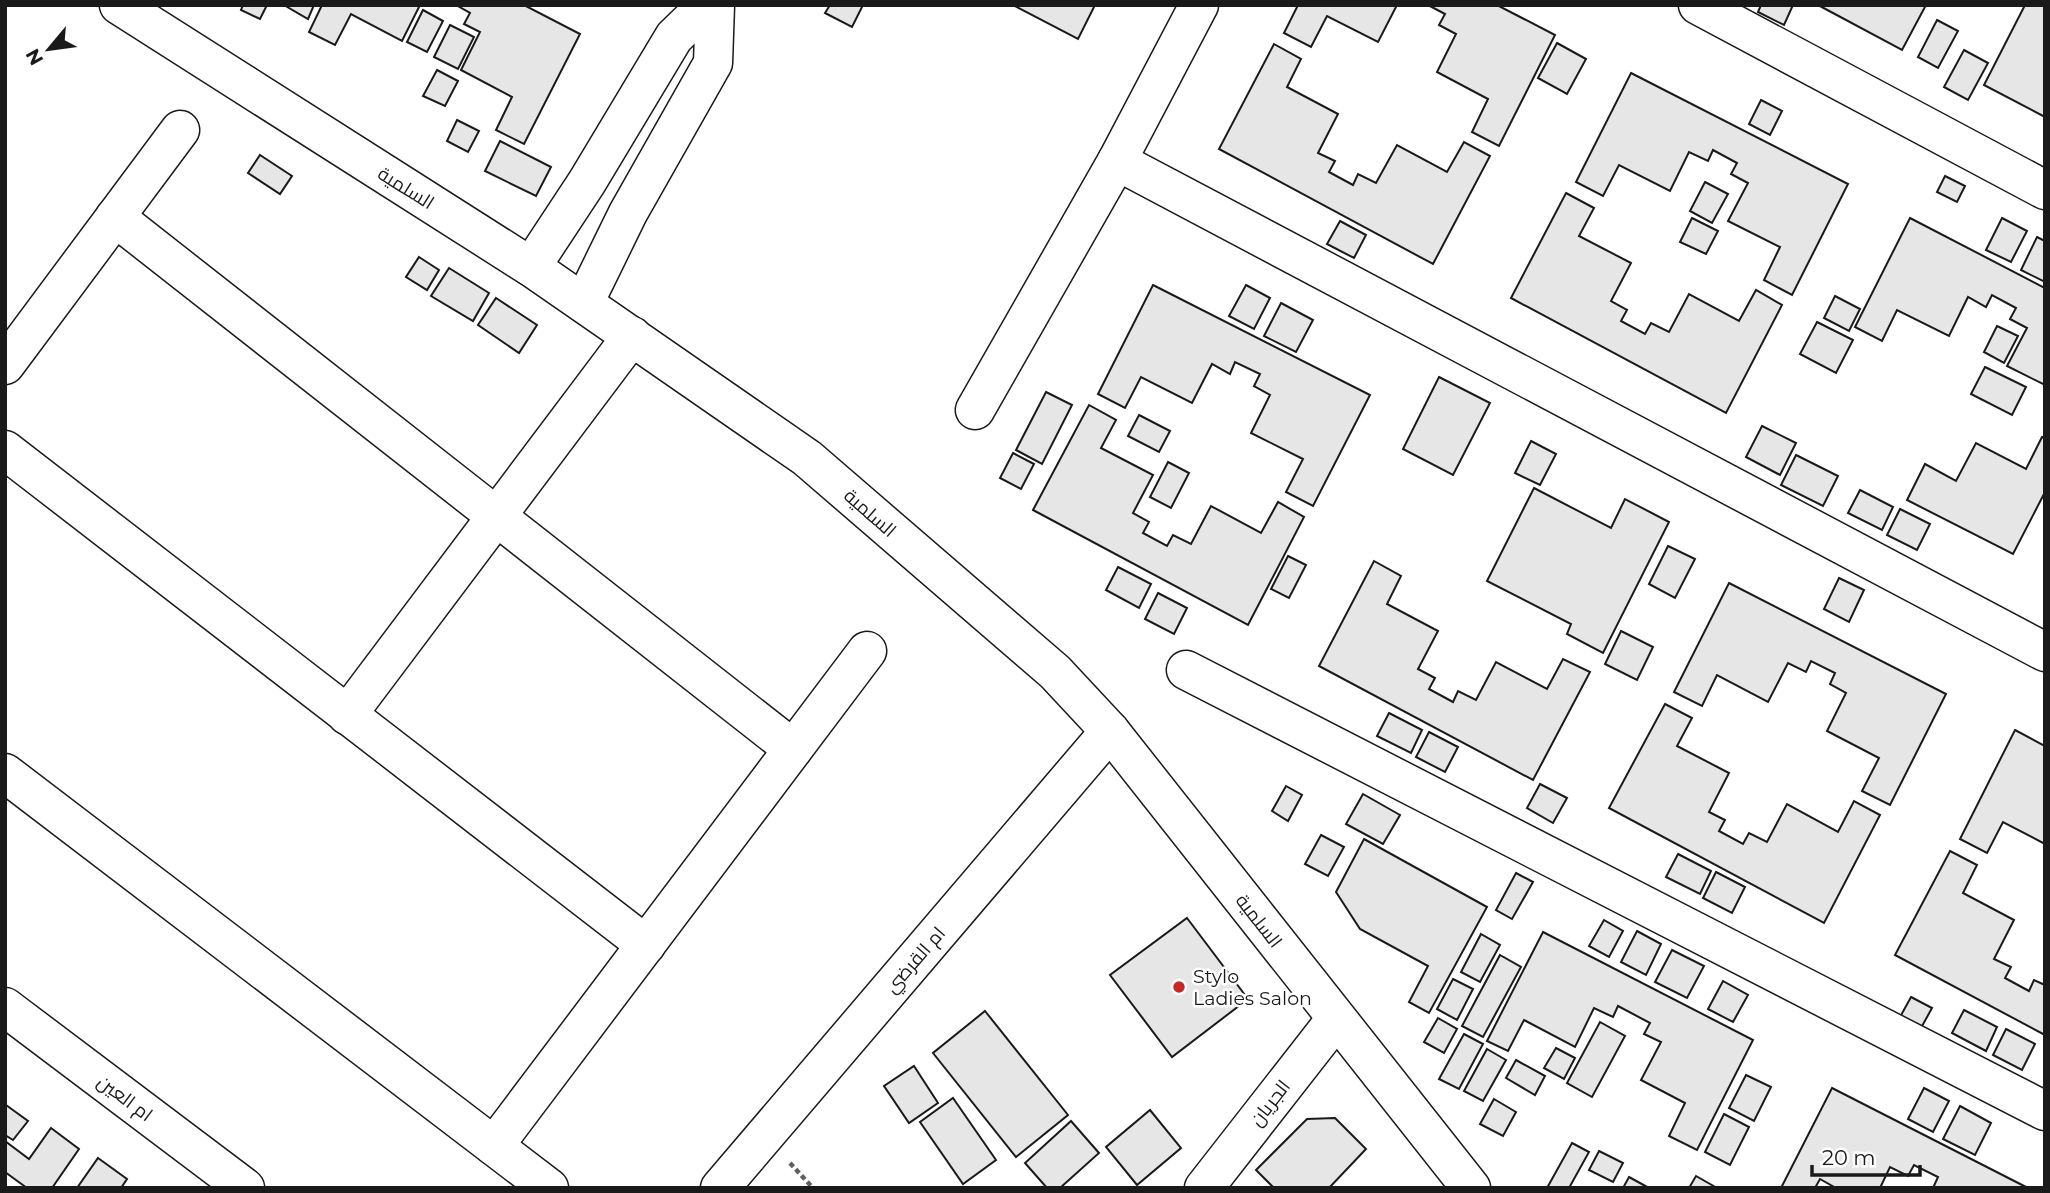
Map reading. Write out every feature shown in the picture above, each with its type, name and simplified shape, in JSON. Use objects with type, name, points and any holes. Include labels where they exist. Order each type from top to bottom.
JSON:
[{"type":"street","name":"السلمية","points":[[119,5],[531,267],[807,458],[1055,673],[1110,731],[1471,1188]]},
{"type":"street","points":[[531,267],[587,182],[674,37],[707,5]]},
{"type":"street","points":[[584,303],[628,213],[713,63],[715,5]]},
{"type":"street","points":[[975,410],[1117,160],[1199,5]]},
{"type":"street","points":[[1698,5],[2045,190]]},
{"type":"street","points":[[5,365],[180,130]]},
{"type":"street","points":[[1117,160],[2045,652]]},
{"type":"street","points":[[115,217],[793,749]]},
{"type":"street","points":[[347,715],[632,336]]},
{"type":"street","points":[[5,450],[646,945]]},
{"type":"street","points":[[494,1146],[867,651]]},
{"type":"street","points":[[1186,670],[2045,1111]]},
{"type":"street","name":"ام القرضي","points":[[720,1188],[1110,731]]},
{"type":"street","points":[[5,773],[549,1188]]},
{"type":"street","name":"ام العين","points":[[5,1007],[245,1188]]},
{"type":"street","name":"الجريان","points":[[1204,1188],[1336,1018]]},
{"type":"building","points":[[243,5],[267,5],[260,19],[241,10]]},
{"type":"building","points":[[284,5],[314,5],[308,19]]},
{"type":"building","points":[[322,5],[420,5],[402,41],[351,14],[335,45],[309,32]]},
{"type":"building","points":[[456,5],[524,5],[580,34],[524,144],[496,130],[512,97],[461,70],[480,32],[464,24],[470,13]]},
{"type":"building","points":[[830,5],[863,5],[852,27],[825,13]]},
{"type":"building","points":[[1013,5],[1095,5],[1078,39]]},
{"type":"building","points":[[1298,5],[1397,5],[1378,42],[1327,16],[1311,47],[1284,33]]},
{"type":"building","points":[[1428,5],[1497,5],[1555,35],[1499,146],[1472,132],[1488,99],[1437,72],[1456,34],[1439,25],[1445,14]]},
{"type":"building","points":[[1761,5],[1793,5],[1784,25],[1758,12]]},
{"type":"building","points":[[1818,5],[1926,5],[1902,50]]},
{"type":"building","points":[[2025,5],[2045,5],[2045,117],[1984,85]]},
{"type":"building","points":[[423,10],[443,21],[427,52],[407,42]]},
{"type":"building","points":[[1937,20],[1958,31],[1938,68],[1918,57]]},
{"type":"building","points":[[450,25],[474,37],[458,69],[434,57]]},
{"type":"building","points":[[1557,43],[1586,59],[1567,94],[1538,78]]},
{"type":"building","points":[[1274,44],[1301,59],[1287,87],[1338,114],[1318,153],[1335,161],[1329,172],[1353,185],[1358,174],[1376,183],[1397,145],[1447,172],[1464,142],[1490,156],[1433,264],[1219,149]]},
{"type":"building","points":[[1964,50],[1988,63],[1968,100],[1944,87]]},
{"type":"building","points":[[437,70],[458,81],[445,106],[423,96]]},
{"type":"building","points":[[1631,73],[1848,184],[1792,295],[1764,280],[1780,247],[1728,221],[1748,183],[1731,174],[1737,163],[1713,150],[1708,161],[1689,152],[1670,191],[1619,165],[1603,196],[1576,182]]},
{"type":"building","points":[[1761,100],[1782,111],[1770,135],[1749,124]]},
{"type":"building","points":[[457,120],[479,131],[468,152],[447,141]]},
{"type":"building","points":[[500,141],[551,167],[536,196],[485,171]]},
{"type":"building","points":[[260,155],[292,176],[280,194],[248,173]]},
{"type":"building","points":[[1945,176],[1965,186],[1957,202],[1937,192]]},
{"type":"building","points":[[1705,182],[1728,194],[1712,223],[1690,211]]},
{"type":"building","points":[[1566,193],[1594,208],[1579,236],[1631,263],[1611,301],[1627,310],[1621,321],[1645,334],[1651,323],[1669,332],[1689,294],[1739,321],[1756,290],[1782,305],[1726,413],[1511,298]]},
{"type":"building","points":[[1692,218],[1718,231],[1706,254],[1680,242]]},
{"type":"building","points":[[1910,218],[2045,288],[2045,385],[2007,366],[2027,328],[2010,319],[2016,308],[1992,295],[1986,307],[1968,297],[1949,336],[1897,310],[1882,341],[1855,327]]},
{"type":"building","points":[[2002,218],[2027,231],[2011,262],[1986,250]]},
{"type":"building","points":[[1340,221],[1366,235],[1354,258],[1327,244]]},
{"type":"building","points":[[2037,237],[2045,241],[2045,282],[2021,270]]},
{"type":"building","points":[[419,257],[439,270],[427,290],[406,277]]},
{"type":"building","points":[[449,268],[489,293],[473,321],[431,296]]},
{"type":"building","points":[[1153,285],[1370,395],[1313,506],[1286,492],[1303,459],[1251,433],[1270,395],[1254,386],[1260,374],[1235,362],[1230,374],[1212,364],[1192,403],[1141,377],[1125,408],[1098,394]]},
{"type":"building","points":[[1246,285],[1270,298],[1254,329],[1229,316]]},
{"type":"building","points":[[1835,296],[1860,309],[1849,331],[1824,318]]},
{"type":"building","points":[[496,298],[537,325],[519,353],[478,325]]},
{"type":"building","points":[[1281,303],[1313,320],[1296,352],[1264,336]]},
{"type":"building","points":[[1817,322],[1853,340],[1836,373],[1800,354]]},
{"type":"building","points":[[1997,326],[2018,336],[2004,363],[1984,352]]},
{"type":"building","points":[[1985,367],[2026,387],[2012,415],[1971,394]]},
{"type":"building","points":[[1439,377],[1490,403],[1453,475],[1403,449]]},
{"type":"building","points":[[1046,392],[1072,405],[1042,464],[1016,450]]},
{"type":"building","points":[[1089,405],[1116,420],[1101,448],[1153,475],[1133,513],[1149,522],[1143,533],[1167,546],[1173,535],[1191,544],[1211,506],[1261,533],[1278,502],[1304,517],[1248,625],[1033,510]]},
{"type":"building","points":[[1139,415],[1170,431],[1159,452],[1128,436]]},
{"type":"building","points":[[1762,426],[1796,443],[1780,475],[1746,457]]},
{"type":"building","points":[[2042,437],[2045,438],[2045,492],[2013,554],[1907,500],[1925,464],[1956,481],[1976,443],[2026,469]]},
{"type":"building","points":[[1531,441],[1556,454],[1540,485],[1515,473]]},
{"type":"building","points":[[1013,453],[1034,464],[1021,489],[1000,478]]},
{"type":"building","points":[[1796,455],[1838,476],[1823,506],[1781,485]]},
{"type":"building","points":[[1168,462],[1189,473],[1171,508],[1150,497]]},
{"type":"building","points":[[1534,488],[1611,528],[1625,499],[1669,522],[1603,653],[1567,634],[1571,624],[1487,581]]},
{"type":"building","points":[[1860,490],[1893,507],[1882,530],[1848,513]]},
{"type":"building","points":[[1900,509],[1930,524],[1917,550],[1887,535]]},
{"type":"building","points":[[1668,546],[1695,559],[1675,598],[1649,584]]},
{"type":"building","points":[[1288,556],[1306,565],[1289,598],[1271,589]]},
{"type":"building","points":[[1374,561],[1401,576],[1387,604],[1438,631],[1418,669],[1435,678],[1429,689],[1453,702],[1458,691],[1476,700],[1496,662],[1547,689],[1563,659],[1590,672],[1533,780],[1319,666]]},
{"type":"building","points":[[1118,567],[1151,584],[1139,608],[1106,590]]},
{"type":"building","points":[[1839,578],[1864,590],[1849,622],[1824,609]]},
{"type":"building","points":[[1729,583],[1946,694],[1890,805],[1862,791],[1879,758],[1827,731],[1846,693],[1830,684],[1835,673],[1811,661],[1806,672],[1788,663],[1768,702],[1717,675],[1702,706],[1674,692]]},
{"type":"building","points":[[1158,593],[1187,608],[1174,634],[1145,619]]},
{"type":"building","points":[[1621,631],[1653,647],[1637,680],[1605,664]]},
{"type":"building","points":[[1665,704],[1692,718],[1677,746],[1729,773],[1709,812],[1725,820],[1719,831],[1743,844],[1749,833],[1767,842],[1787,804],[1838,832],[1854,801],[1880,815],[1824,923],[1609,808]]},
{"type":"building","points":[[1389,713],[1422,730],[1411,753],[1377,736]]},
{"type":"building","points":[[2015,730],[2045,746],[2045,844],[2003,822],[1987,853],[1960,839]]},
{"type":"building","points":[[1429,732],[1458,747],[1445,772],[1416,757]]},
{"type":"building","points":[[1540,784],[1567,798],[1553,823],[1527,808]]},
{"type":"building","points":[[1286,786],[1302,795],[1288,821],[1272,811]]},
{"type":"building","points":[[1363,794],[1400,815],[1383,844],[1346,824]]},
{"type":"building","points":[[1321,835],[1344,847],[1328,876],[1305,864]]},
{"type":"building","points":[[1364,839],[1487,907],[1429,1013],[1409,1002],[1428,966],[1360,929],[1336,892]]},
{"type":"building","points":[[1950,851],[1977,865],[1963,893],[2014,920],[1994,959],[2011,967],[2005,978],[2029,991],[2034,980],[2045,985],[2045,1035],[1895,955]]},
{"type":"building","points":[[1678,854],[1711,871],[1700,894],[1666,877]]},
{"type":"building","points":[[1716,872],[1745,887],[1732,913],[1703,898]]},
{"type":"building","points":[[1516,873],[1533,882],[1512,919],[1496,910]]},
{"type":"building","name":"Stylo Ladies Salon","points":[[1187,918],[1248,999],[1172,1057],[1110,975]]},
{"type":"building","points":[[1604,920],[1623,931],[1609,957],[1589,946]]},
{"type":"building","points":[[1637,931],[1661,944],[1646,975],[1621,962]]},
{"type":"building","points":[[1543,932],[1753,1040],[1697,1150],[1669,1136],[1685,1103],[1641,1080],[1661,1042],[1644,1034],[1650,1023],[1618,1006],[1613,1017],[1594,1008],[1575,1047],[1524,1020],[1508,1051],[1487,1041]]},
{"type":"building","points":[[1481,934],[1500,945],[1480,982],[1461,972]]},
{"type":"building","points":[[1672,950],[1704,966],[1687,998],[1655,982]]},
{"type":"building","points":[[1500,955],[1521,967],[1483,1037],[1462,1026]]},
{"type":"building","points":[[1453,979],[1473,989],[1457,1020],[1437,1009]]},
{"type":"building","points":[[1723,981],[1748,995],[1733,1022],[1708,1009]]},
{"type":"building","points":[[1911,997],[1932,1008],[1921,1028],[1900,1017]]},
{"type":"building","points":[[1964,1010],[1997,1027],[1986,1051],[1952,1033]]},
{"type":"building","points":[[985,1011],[1068,1115],[1016,1157],[933,1053]]},
{"type":"building","points":[[1438,1018],[1457,1029],[1444,1053],[1424,1042]]},
{"type":"building","points":[[1600,1022],[1625,1036],[1592,1097],[1567,1083]]},
{"type":"building","points":[[2006,1029],[2035,1044],[2022,1070],[1993,1055]]},
{"type":"building","points":[[1464,1034],[1483,1044],[1459,1089],[1439,1079]]},
{"type":"building","points":[[1556,1048],[1575,1058],[1564,1079],[1544,1068]]},
{"type":"building","points":[[1487,1049],[1506,1060],[1483,1101],[1464,1091]]},
{"type":"building","points":[[1516,1060],[1545,1076],[1535,1095],[1506,1078]]},
{"type":"building","points":[[914,1066],[938,1103],[909,1123],[884,1086]]},
{"type":"building","points":[[1746,1075],[1771,1087],[1754,1121],[1729,1108]]},
{"type":"building","points":[[1832,1088],[2028,1188],[1933,1188],[1938,1177],[1914,1165],[1908,1176],[1890,1167],[1880,1188],[1836,1188],[1820,1179],[1815,1188],[1781,1188]]},
{"type":"building","points":[[1924,1088],[1949,1101],[1933,1132],[1908,1119]]},
{"type":"building","points":[[953,1098],[996,1160],[963,1184],[920,1122]]},
{"type":"building","points":[[1494,1099],[1516,1112],[1503,1136],[1480,1124]]},
{"type":"building","points":[[6,1105],[28,1121],[13,1140],[5,1135]]},
{"type":"building","points":[[1960,1106],[1991,1123],[1975,1155],[1943,1139]]},
{"type":"building","points":[[1150,1110],[1181,1148],[1137,1185],[1106,1147]]},
{"type":"building","points":[[1724,1114],[1749,1127],[1730,1165],[1705,1152]]},
{"type":"building","points":[[1335,1118],[1366,1149],[1329,1188],[1274,1188],[1256,1170],[1307,1119]]},
{"type":"building","points":[[1071,1121],[1099,1153],[1060,1188],[1047,1188],[1025,1163]]},
{"type":"building","points":[[51,1128],[79,1149],[52,1188],[27,1188],[5,1172],[5,1141],[29,1159]]},
{"type":"building","points":[[1572,1143],[1589,1152],[1569,1188],[1547,1188]]},
{"type":"building","points":[[1599,1151],[1623,1163],[1613,1182],[1589,1170]]},
{"type":"building","points":[[98,1158],[127,1179],[121,1188],[77,1188]]},
{"type":"building","points":[[1696,1176],[1717,1188],[1689,1188]]},
{"type":"building","points":[[1629,1177],[1649,1188],[1623,1188]]},
{"type":"place","name":"Stylo Ladies Salon","points":[[1179,987]]}]
